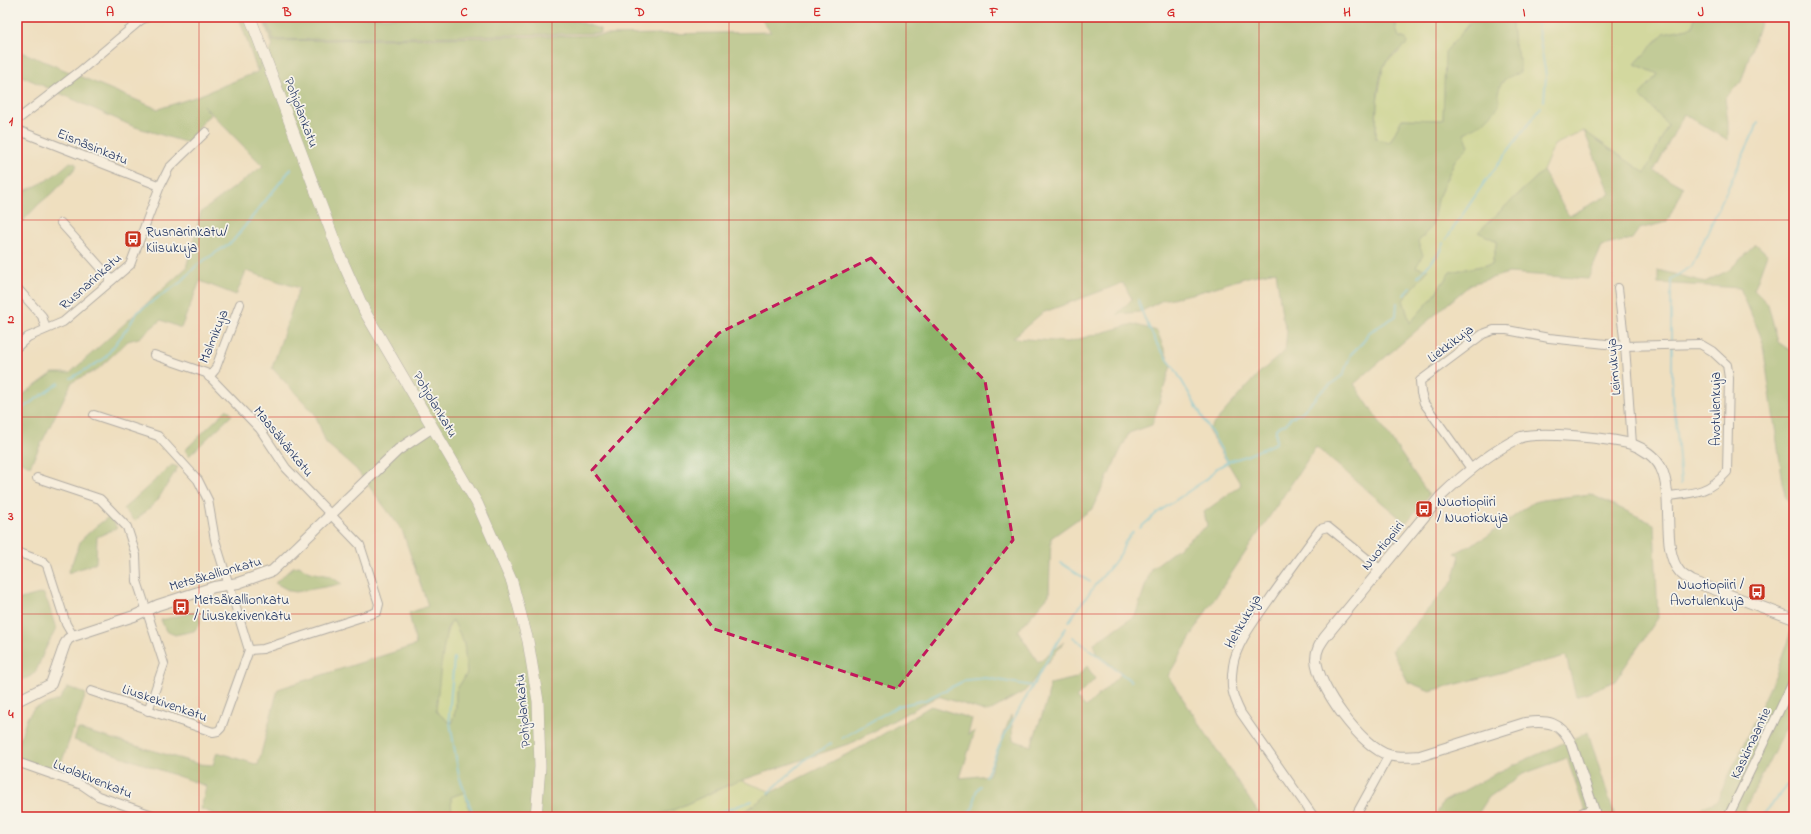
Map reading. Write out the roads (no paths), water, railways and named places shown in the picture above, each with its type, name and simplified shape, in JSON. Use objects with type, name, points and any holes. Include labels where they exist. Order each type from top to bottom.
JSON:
[{"type":"main road","name":"Pohjolankatu","points":[[250,17],[340,258],[366,312],[431,428],[477,504],[504,562],[521,611],[534,673],[540,729],[540,767],[536,817]]},
{"type":"street","points":[[17,120],[79,72],[140,20],[148,17]]},
{"type":"street","name":"Eisnäsinkatu","points":[[17,130],[160,186]]},
{"type":"street","name":"Rusnarinkatu","points":[[17,347],[28,337],[63,322],[130,265],[160,186],[169,168],[206,132]]},
{"type":"street","points":[[61,223],[112,280]]},
{"type":"street","points":[[17,288],[42,316],[46,329]]},
{"type":"street","name":"Leimukuja","points":[[1618,288],[1625,346],[1632,444]]},
{"type":"street","name":"Malmikuja","points":[[209,377],[215,370],[240,304]]},
{"type":"street","name":"Liekkikuja","points":[[1472,470],[1424,403],[1420,381],[1483,334],[1494,330],[1507,330],[1549,338],[1625,346]]},
{"type":"street","name":"Avotulenkuja","points":[[1625,346],[1700,344],[1712,351],[1727,365],[1729,378],[1727,472],[1718,483],[1700,492],[1668,496]]},
{"type":"street","name":"Maasälvänkatu","points":[[154,355],[206,373],[260,429],[286,468],[360,545],[379,604],[377,612],[263,649],[249,650]]},
{"type":"street","points":[[94,415],[158,436],[198,480],[208,500],[215,540],[249,650]]},
{"type":"street","name":"Metsäkallionkatu","points":[[73,636],[134,616],[158,605],[228,583],[238,583],[272,571],[398,450],[431,428]]},
{"type":"street","name":"Nuotiopiiri","points":[[1594,813],[1571,743],[1560,728],[1549,722],[1538,721],[1525,723],[1420,756],[1410,757],[1389,755],[1368,742],[1352,727],[1324,686],[1316,659],[1318,648],[1325,637],[1441,496],[1472,470],[1520,437],[1530,435],[1594,438],[1632,444],[1651,455],[1660,466],[1665,479],[1668,496],[1672,556],[1679,571],[1692,581],[1794,619]]},
{"type":"street","points":[[37,478],[100,499],[127,526],[136,554],[137,581],[164,664],[148,711]]},
{"type":"street","name":"Hehkukuja","points":[[1314,817],[1241,713],[1232,696],[1231,682],[1233,664],[1239,648],[1256,619],[1320,529],[1328,527],[1381,570]]},
{"type":"street","points":[[17,552],[44,562],[47,565],[66,624],[73,636],[68,639],[65,644],[51,684],[17,701]]},
{"type":"street","name":"Liuskekivenkatu","points":[[90,691],[213,732],[218,732],[221,728],[249,650]]},
{"type":"street","name":"Kaskimaantie","points":[[1728,817],[1794,680]]},
{"type":"street","points":[[1355,817],[1389,755]]},
{"type":"street","name":"Luolakivenkatu","points":[[17,762],[82,785],[98,796],[158,817]]},
{"type":"street","points":[[1569,817],[1594,813]]},
{"type":"waterway","points":[[1536,17],[1546,76],[1544,101]]},
{"type":"waterway","points":[[1446,239],[1484,183],[1541,107]]},
{"type":"waterway","points":[[1671,342],[1671,279],[1692,266],[1758,123]]},
{"type":"waterway","points":[[71,378],[104,359],[129,326],[137,312],[181,282],[197,265],[232,242],[291,169]]},
{"type":"waterway","points":[[1418,277],[1441,251],[1443,243]]},
{"type":"waterway","points":[[1404,295],[1411,287]]},
{"type":"waterway","points":[[1138,300],[1144,317],[1158,346],[1175,369],[1228,462]]},
{"type":"waterway","points":[[1140,528],[1157,513],[1208,478],[1217,468],[1230,461],[1276,443],[1276,429],[1279,426],[1286,424],[1290,418],[1301,413],[1323,390],[1343,375],[1351,354],[1363,342],[1368,333],[1396,316],[1397,303]]},
{"type":"waterway","points":[[1672,346],[1672,399],[1676,421],[1681,484]]},
{"type":"waterway","points":[[17,412],[59,383]]},
{"type":"waterway","points":[[1069,621],[1095,585],[1121,553],[1125,542],[1133,532]]},
{"type":"waterway","points":[[1061,563],[1090,582]]},
{"type":"waterway","points":[[986,776],[1003,738],[1066,627]]},
{"type":"waterway","points":[[1073,637],[1131,681]]},
{"type":"waterway","points":[[454,658],[449,716],[459,776],[474,817]]},
{"type":"waterway","points":[[842,738],[898,706],[925,700],[966,680],[986,678],[1032,686]]},
{"type":"waterway","points":[[768,793],[807,758],[831,744]]},
{"type":"waterway","points":[[1761,817],[1794,777]]},
{"type":"waterway","points":[[960,817],[968,813],[974,806],[976,791],[980,786]]},
{"type":"waterway","points":[[707,817],[752,801]]},
{"type":"place","name":"Rusnarinkatu/ Kiisukuja","points":[[133,239]]},
{"type":"place","name":"Nuotiopiiri / Nuotiokuja","points":[[1424,509]]},
{"type":"place","name":"Nuotiopiiri / Avotulenkuja","points":[[1757,592]]},
{"type":"place","name":"Metsäkallionkatu / Liuskekivenkatu","points":[[181,607]]}]
